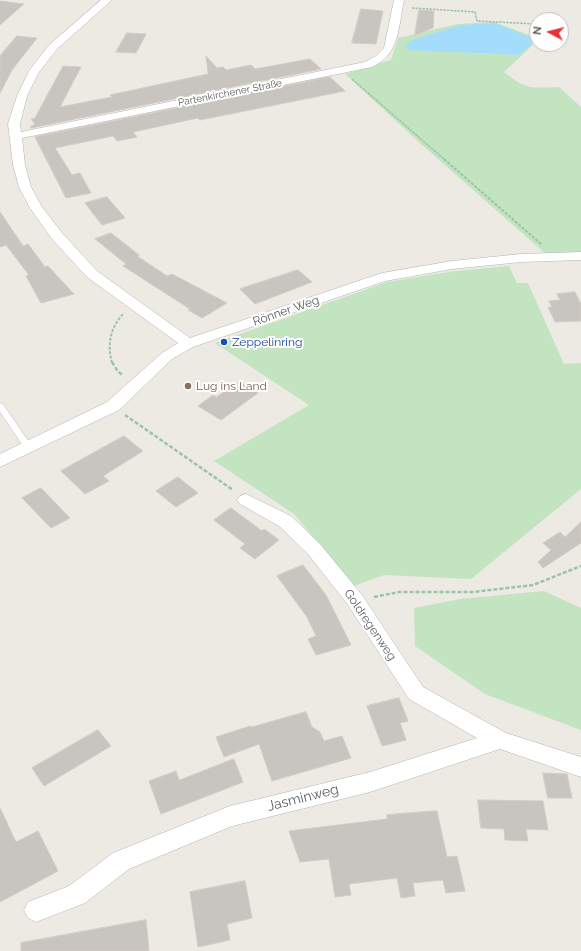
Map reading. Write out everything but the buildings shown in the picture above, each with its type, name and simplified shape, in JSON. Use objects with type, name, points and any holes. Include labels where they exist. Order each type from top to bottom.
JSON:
[{"type":"street","points":[[107,0],[58,42],[34,71],[22,96],[14,124],[19,165],[25,187],[36,208],[57,236],[92,274],[180,336],[188,344]]},
{"type":"street","name":"Partenkirchener Straße","points":[[16,136],[368,65],[378,61],[385,55],[389,48],[398,4]]},
{"type":"street","name":"Rönner Weg","points":[[0,461],[113,406],[167,356],[188,344],[382,277],[452,265],[521,258],[581,256]]},
{"type":"street","name":"Goldregenweg","points":[[246,500],[285,521],[314,549],[355,600],[416,693],[500,740]]},
{"type":"street","points":[[500,740],[581,767]]},
{"type":"street","name":"Jasminweg","points":[[36,910],[77,895],[121,861],[230,816],[370,782],[500,740]]},
{"type":"lane","points":[[0,406],[28,447]]},
{"type":"path","points":[[398,4],[475,12],[477,21],[529,24]]},
{"type":"path","points":[[342,71],[486,198],[545,247]]},
{"type":"path","points":[[135,305],[121,315],[113,325],[110,342],[111,359],[118,372],[137,384]]},
{"type":"path","points":[[113,406],[246,500]]},
{"type":"path","points":[[355,600],[399,592],[473,592],[533,584],[581,566]]},
{"type":"green space","points":[[494,22],[529,35],[529,49],[504,72],[518,82],[530,87],[559,87],[581,107],[581,252],[546,254],[421,144],[345,74],[391,60],[398,38],[458,24]],"holes":[[[431,35],[519,55],[473,53],[412,40]]]},
{"type":"green space","points":[[509,266],[517,283],[528,283],[564,364],[581,363],[581,489],[471,579],[384,575],[354,586],[294,514],[214,461],[309,405],[215,343],[387,282],[455,271]]},
{"type":"green space","points":[[544,591],[581,608],[581,730],[485,694],[415,646],[414,608],[460,599]]},
{"type":"water","points":[[496,23],[529,37],[529,46],[519,55],[408,50],[406,45],[412,40],[461,25]]},
{"type":"place","name":"Zeppelinring","points":[[224,342]]},
{"type":"place","name":"Lug ins Land","points":[[188,386]]}]
